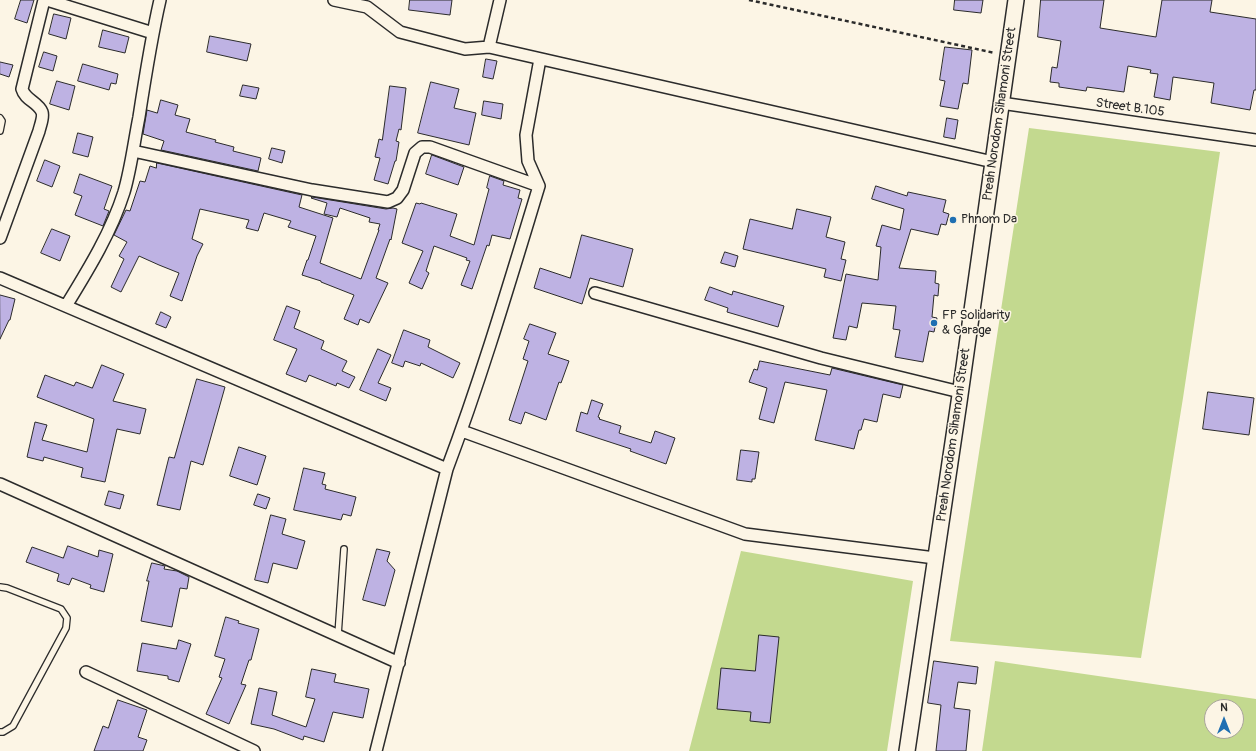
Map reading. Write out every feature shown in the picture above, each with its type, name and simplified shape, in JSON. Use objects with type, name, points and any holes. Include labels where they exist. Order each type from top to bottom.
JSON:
[{"type":"main road","name":"Preah Norodom Sihamoni Street","points":[[907,751],[1016,0]]},
{"type":"street","points":[[0,238],[39,131],[42,115],[42,112],[35,104],[23,94],[22,88],[44,0]]},
{"type":"street","points":[[47,0],[153,33]]},
{"type":"street","points":[[66,306],[88,270],[115,217],[124,191],[133,151],[160,0]]},
{"type":"street","points":[[334,0],[367,7],[400,32],[465,49],[489,47],[992,162]]},
{"type":"street","points":[[489,47],[500,0]]},
{"type":"street","points":[[376,751],[447,470],[462,431],[539,186],[528,161],[526,134],[540,59]]},
{"type":"street","name":"Street B.105","points":[[1001,103],[1256,140]]},
{"type":"street","points":[[133,151],[312,190],[388,202],[397,198],[402,190],[414,152],[422,147],[430,147],[539,186]]},
{"type":"street","points":[[0,278],[447,470]]},
{"type":"street","points":[[595,293],[821,358],[960,392]]},
{"type":"street","points":[[462,431],[745,534],[935,558]]},
{"type":"street","points":[[0,484],[399,663]]},
{"type":"street","points":[[86,672],[254,751]]},
{"type":"lane","points":[[0,118],[2,121],[0,131]]},
{"type":"lane","points":[[338,635],[344,548]]},
{"type":"lane","points":[[0,587],[7,588],[61,609],[67,618],[66,628],[13,726],[3,732],[0,732]]},
{"type":"path","points":[[749,0],[1008,55]]},
{"type":"green space","points":[[1029,128],[1220,152],[1183,398],[1141,658],[950,641]]},
{"type":"green space","points":[[741,551],[913,581],[887,751],[689,751]]},
{"type":"green space","points":[[995,661],[1256,699],[1256,751],[982,751]]},
{"type":"building","points":[[21,0],[34,0],[27,23],[15,19]]},
{"type":"building","points":[[410,0],[452,0],[450,15],[409,10]]},
{"type":"building","points":[[955,0],[983,0],[981,13],[954,10]]},
{"type":"building","points":[[1041,0],[1104,0],[1100,28],[1156,37],[1162,0],[1212,0],[1210,12],[1256,19],[1256,90],[1254,90],[1250,110],[1211,103],[1214,83],[1173,77],[1170,100],[1154,97],[1158,74],[1150,73],[1151,70],[1128,66],[1124,92],[1087,87],[1086,91],[1059,87],[1059,83],[1050,82],[1052,67],[1057,68],[1061,41],[1038,37]]},
{"type":"building","points":[[54,14],[71,18],[66,39],[49,34]]},
{"type":"building","points":[[103,30],[129,37],[125,53],[99,47]]},
{"type":"building","points":[[210,36],[251,44],[247,61],[207,52]]},
{"type":"building","points":[[945,47],[972,50],[968,84],[963,83],[958,109],[940,106],[945,81],[940,80]]},
{"type":"building","points":[[44,52],[57,56],[53,71],[39,67]]},
{"type":"building","points":[[486,59],[497,61],[493,79],[483,77]]},
{"type":"building","points":[[0,62],[13,65],[9,77],[0,74]]},
{"type":"building","points":[[83,64],[118,74],[116,84],[111,83],[109,90],[78,81]]},
{"type":"building","points":[[57,81],[75,86],[69,110],[50,104]]},
{"type":"building","points":[[431,82],[459,89],[454,108],[476,113],[469,145],[418,133]]},
{"type":"building","points":[[243,85],[259,88],[256,99],[240,96]]},
{"type":"building","points":[[390,86],[406,88],[401,130],[399,129],[396,141],[399,142],[396,161],[388,184],[374,180],[380,158],[375,157],[379,139],[382,140]]},
{"type":"building","points":[[161,100],[178,105],[175,115],[190,119],[186,132],[216,140],[215,142],[234,147],[233,151],[261,158],[258,171],[161,150],[164,141],[143,134],[147,110],[157,113]]},
{"type":"building","points":[[484,101],[503,104],[501,119],[482,115]]},
{"type":"building","points":[[947,118],[958,120],[955,139],[944,137]]},
{"type":"building","points":[[78,133],[93,137],[88,157],[73,153]]},
{"type":"building","points":[[272,148],[285,151],[282,163],[269,159]]},
{"type":"building","points":[[432,155],[464,167],[458,185],[426,174]]},
{"type":"building","points":[[45,160],[60,166],[52,187],[37,181]]},
{"type":"building","points":[[157,163],[302,195],[299,207],[333,218],[320,263],[361,279],[380,224],[369,222],[370,218],[340,208],[337,217],[324,214],[327,203],[311,198],[386,209],[397,209],[391,240],[390,239],[376,278],[388,283],[369,323],[360,319],[358,325],[344,319],[354,295],[321,281],[302,275],[316,236],[288,227],[291,221],[264,213],[258,231],[246,228],[249,220],[200,209],[192,239],[203,244],[197,256],[182,301],[170,296],[179,273],[139,256],[121,292],[111,287],[124,259],[119,256],[127,242],[114,235],[126,210],[130,211],[140,181],[145,182],[150,166],[156,168]]},
{"type":"building","points":[[80,174],[112,186],[104,209],[109,211],[103,226],[75,215],[82,196],[74,193]]},
{"type":"building","points":[[490,176],[504,181],[503,185],[520,190],[518,198],[522,199],[510,239],[492,235],[489,246],[487,245],[472,289],[461,285],[470,261],[466,260],[467,258],[434,246],[426,271],[429,273],[422,289],[409,283],[423,251],[402,243],[416,203],[421,203],[457,214],[450,236],[474,245],[489,189],[487,188]]},
{"type":"building","points":[[876,186],[907,196],[908,192],[946,200],[943,212],[949,214],[946,225],[941,224],[938,235],[911,229],[899,268],[936,271],[935,283],[939,284],[938,296],[934,295],[932,317],[937,318],[934,332],[929,331],[923,362],[895,357],[900,330],[893,329],[896,306],[862,303],[857,328],[849,326],[846,340],[833,338],[846,274],[878,280],[881,247],[876,246],[882,225],[900,230],[904,209],[872,199]]},
{"type":"building","points":[[797,209],[831,217],[826,237],[845,242],[841,259],[846,260],[841,281],[824,277],[826,269],[743,249],[750,219],[792,229]]},
{"type":"building","points":[[52,229],[70,236],[60,261],[41,253]]},
{"type":"building","points":[[582,235],[633,249],[623,287],[590,278],[582,304],[534,288],[540,268],[570,278]]},
{"type":"building","points":[[725,252],[738,256],[735,267],[721,263]]},
{"type":"building","points":[[710,287],[732,295],[733,291],[784,306],[778,327],[727,312],[728,308],[705,300]]},
{"type":"building","points":[[0,295],[15,299],[10,320],[0,339]]},
{"type":"building","points":[[287,306],[300,311],[294,328],[324,341],[321,349],[347,361],[342,371],[355,377],[349,388],[337,383],[336,386],[309,375],[306,382],[286,374],[297,349],[274,340]]},
{"type":"building","points":[[161,312],[171,317],[166,328],[156,324]]},
{"type":"building","points":[[530,324],[556,333],[548,354],[569,361],[561,383],[559,382],[546,420],[525,412],[521,424],[509,420],[528,361],[523,359],[529,341],[524,339]]},
{"type":"building","points":[[404,330],[430,340],[428,347],[460,363],[453,378],[421,363],[420,366],[405,361],[403,367],[392,363]]},
{"type":"building","points":[[378,349],[391,355],[378,383],[391,388],[386,401],[360,390]]},
{"type":"building","points":[[760,361],[830,375],[832,368],[903,385],[900,398],[883,394],[877,422],[864,419],[861,430],[859,430],[854,449],[815,440],[827,390],[785,382],[774,423],[759,419],[767,388],[749,382],[754,369],[757,370]]},
{"type":"building","points":[[102,365],[124,374],[113,401],[146,409],[140,434],[117,429],[105,482],[81,477],[83,468],[44,457],[43,461],[27,457],[35,422],[47,425],[42,440],[87,452],[94,419],[37,397],[45,375],[74,386],[76,382],[92,388]]},
{"type":"building","points":[[197,379],[225,387],[203,465],[191,461],[180,510],[157,505],[169,457],[174,458]]},
{"type":"building","points":[[1208,392],[1254,398],[1249,435],[1203,429]]},
{"type":"building","points":[[592,400],[603,404],[598,417],[600,418],[599,419],[621,426],[619,433],[651,443],[655,431],[675,438],[666,464],[630,451],[631,449],[576,431],[581,412],[587,414]]},
{"type":"building","points":[[239,447],[266,456],[257,485],[230,476]]},
{"type":"building","points":[[741,450],[759,452],[755,479],[752,479],[752,482],[737,480]]},
{"type":"building","points":[[304,468],[325,473],[322,484],[326,485],[325,489],[356,497],[351,516],[343,514],[341,520],[294,510]]},
{"type":"building","points":[[109,491],[124,495],[120,509],[105,505]]},
{"type":"building","points":[[258,494],[270,498],[266,509],[254,505]]},
{"type":"building","points":[[271,515],[286,519],[282,534],[305,541],[297,569],[273,563],[268,583],[255,580]]},
{"type":"building","points":[[68,546],[98,557],[99,550],[113,554],[104,592],[90,588],[91,585],[72,578],[69,585],[57,581],[59,574],[26,562],[32,547],[63,558]]},
{"type":"building","points":[[377,549],[390,552],[387,561],[395,570],[385,606],[363,600]]},
{"type":"building","points":[[152,563],[165,566],[164,569],[177,571],[189,577],[187,589],[180,588],[172,627],[141,621],[149,581],[147,581]]},
{"type":"building","points":[[226,617],[239,621],[238,623],[259,629],[251,660],[249,660],[241,684],[246,685],[229,724],[206,714],[222,678],[219,677],[225,659],[215,656]]},
{"type":"building","points":[[759,635],[779,637],[770,723],[750,721],[751,712],[717,709],[721,668],[755,671]]},
{"type":"building","points":[[179,640],[191,644],[179,682],[168,679],[168,676],[137,671],[142,643],[176,649]]},
{"type":"building","points":[[934,661],[978,667],[976,684],[958,682],[954,708],[970,710],[966,751],[936,751],[941,705],[928,703]]},
{"type":"building","points":[[312,669],[336,674],[334,682],[369,689],[363,718],[333,712],[324,742],[304,736],[303,740],[274,729],[251,724],[259,688],[277,692],[272,715],[306,727],[315,699],[306,697]]},
{"type":"building","points":[[118,700],[147,710],[138,737],[147,740],[143,751],[94,751],[103,726],[108,728]]},
{"type":"place","name":"Phnom Da","points":[[953,220]]},
{"type":"place","name":"FP Solidarity & Garage","points":[[934,323]]}]
